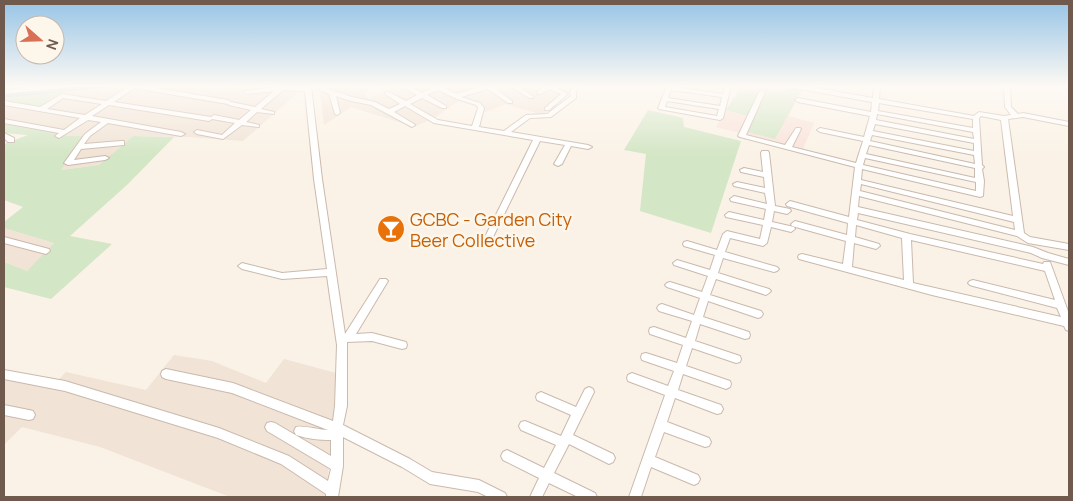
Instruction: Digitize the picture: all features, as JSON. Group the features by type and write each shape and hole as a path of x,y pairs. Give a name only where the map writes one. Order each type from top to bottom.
{"street":[{"path":"37,109 181,134"},
{"path":"4,121 61,134 99,109"},
{"path":"152,109 257,126"},
{"path":"4,375 65,386 219,433 284,460 333,494 337,466 337,431 341,406 345,338 332,272 318,179 310,109"},
{"path":"384,109 412,125"},
{"path":"389,112 394,109"},
{"path":"414,109 436,122 588,147"},
{"path":"475,128 481,109"},
{"path":"504,134 528,116 549,116 558,109"},
{"path":"669,109 720,118 723,109"},
{"path":"754,109 742,136 980,194 976,118"},
{"path":"843,109 978,142"},
{"path":"847,268 859,166 875,109"},
{"path":"926,109 976,118"},
{"path":"1010,109 1016,116"},
{"path":"197,132 223,137 256,110 272,113"},
{"path":"976,118 979,114 1004,118 1023,116 1069,124"},
{"path":"874,116 977,131"},
{"path":"1004,118 1004,132 1020,234"},
{"path":"105,158 68,163 87,135 107,121"},
{"path":"790,145 798,129"},
{"path":"820,130 980,167"},
{"path":"744,132 801,148"},
{"path":"869,132 978,154"},
{"path":"4,135 11,140"},
{"path":"487,241 537,140"},
{"path":"79,147 121,143"},
{"path":"558,164 569,144"},
{"path":"634,497 727,234 763,243 771,207 765,153"},
{"path":"862,155 980,181"},
{"path":"744,170 768,175"},
{"path":"857,181 1017,220"},
{"path":"737,184 769,191"},
{"path":"856,193 1020,234 1028,240 1069,248"},
{"path":"734,199 852,220 930,242 1049,269"},
{"path":"853,209 1033,250 1045,256 1069,262"},
{"path":"729,214 767,224 793,226 876,246"},
{"path":"928,226 930,242"},
{"path":"906,236 909,285"},
{"path":"4,240 46,251"},
{"path":"687,244 774,269"},
{"path":"802,256 909,285 1068,321"},
{"path":"1045,256 1068,321"},
{"path":"677,264 766,291"},
{"path":"242,266 282,276 332,272"},
{"path":"345,338 384,281"},
{"path":"973,282 1062,305"},
{"path":"670,285 758,314"},
{"path":"662,308 745,335"},
{"path":"654,331 736,359"},
{"path":"345,338 372,337 402,345"},
{"path":"646,356 726,384"},
{"path":"166,374 233,388 337,431 406,463 430,478 479,486 502,497"},
{"path":"632,378 717,409"},
{"path":"536,497 589,392"},
{"path":"541,397 578,413"},
{"path":"4,410 29,415"},
{"path":"660,425 705,442"},
{"path":"525,426 609,458"},
{"path":"271,427 337,466"},
{"path":"300,431 317,435 337,431"},
{"path":"507,456 591,497"},
{"path":"648,460 694,479"}],"shaded area":[{"path":"4,109 279,109 243,141 189,137 133,136 99,165 60,170 83,136 67,136 4,124"},
{"path":"322,109 347,109 324,125"},
{"path":"358,109 446,109 434,118 414,127"},
{"path":"524,109 549,109 543,115"},
{"path":"727,109 792,109 788,116 814,123 803,149 716,127"},
{"path":"4,228 54,243 27,271 4,262"},
{"path":"174,355 212,361 266,383 284,359 336,373 331,452 325,497 230,497 100,447 22,427 4,445 4,369 57,381 66,372 146,390"}],"green space":[{"path":"726,109 751,109 748,116"},
{"path":"757,109 791,109 775,139 747,132"},
{"path":"648,110 683,118 684,127 741,141 711,233 640,211 646,154 624,150"},
{"path":"4,124 67,136 84,136 61,170 99,165 133,136 174,137 128,184 70,236 112,244 51,299 4,287 4,262 27,271 54,243 4,228 4,222 23,207 4,200 4,144 28,135 4,133"}],"place":[{"name":"GCBC - Garden City Beer Collective","path":"391,229"}]}
